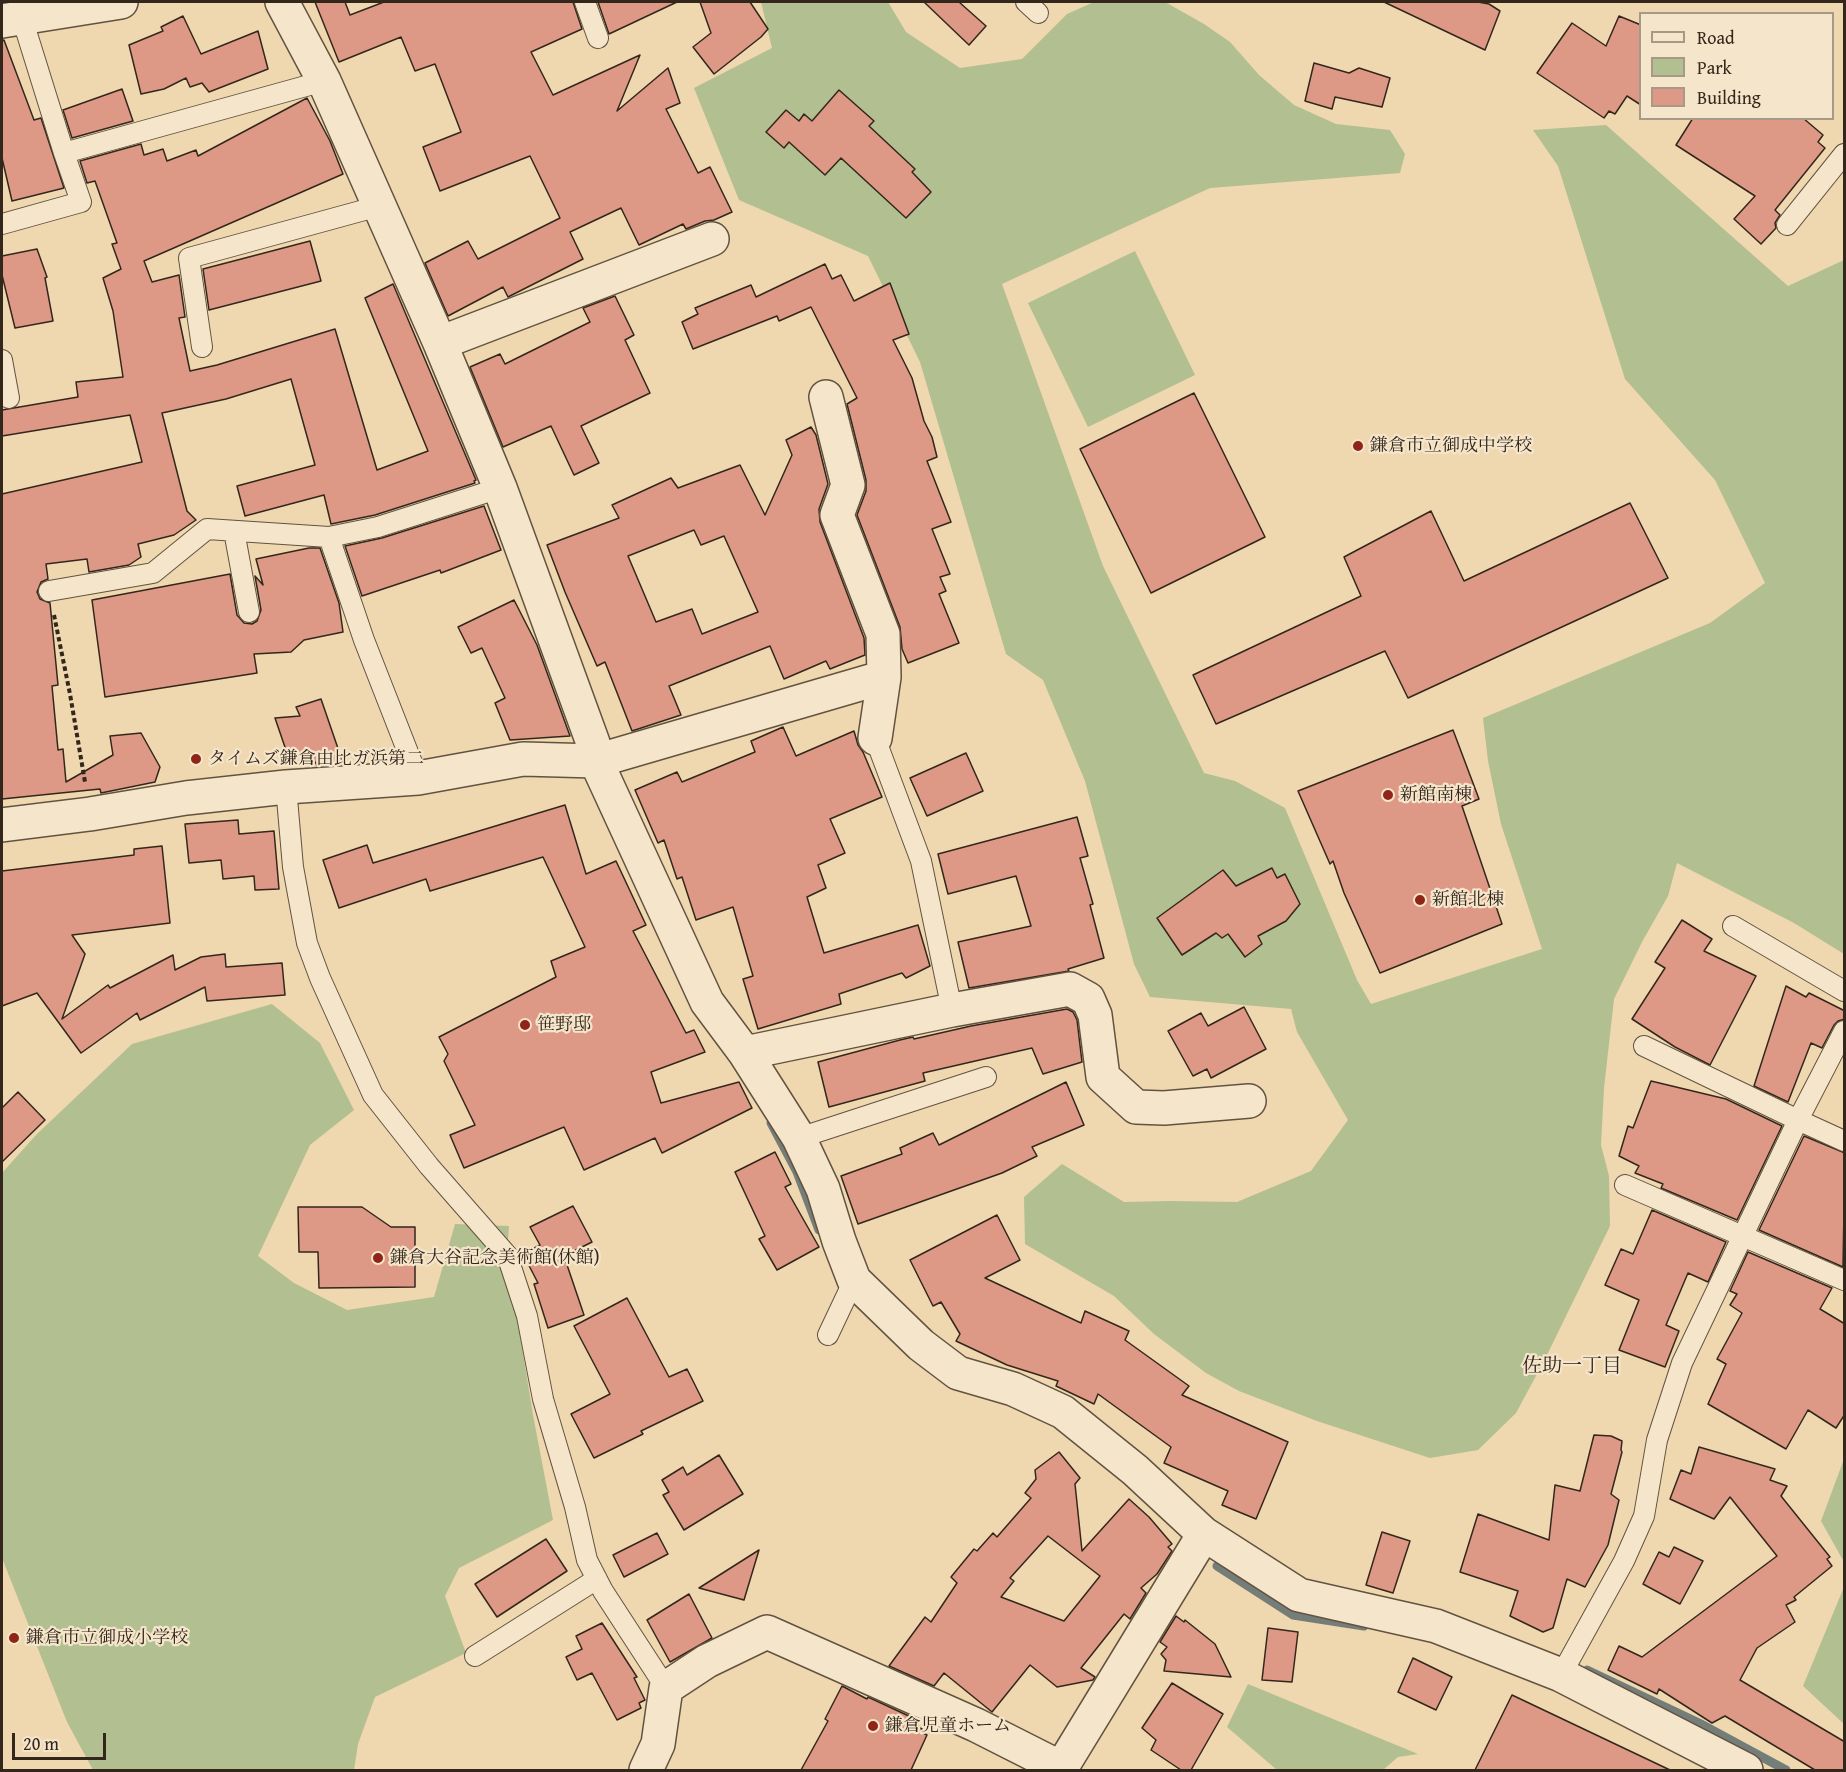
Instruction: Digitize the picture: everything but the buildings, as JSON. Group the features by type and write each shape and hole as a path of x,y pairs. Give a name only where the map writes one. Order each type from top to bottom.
{"street":[{"path":"12,19 121,2"},
{"path":"282,2 324,81 440,343 500,488 593,743 596,761 707,1002 745,1053 799,1138 823,1189 854,1280 921,1345 958,1373 1012,1389 1063,1412 1135,1470 1204,1534 1299,1595 1436,1626 1561,1675 1746,1770"},
{"path":"440,343 712,239"},
{"path":"826,397 848,484 837,515 883,634 884,676 875,738"},
{"path":"2,825 90,814 186,798 286,787 418,778 523,759 596,761 884,676"},
{"path":"745,1053 952,1010 1070,989 1088,999 1095,1015 1103,1077 1136,1107 1164,1108 1249,1101"},
{"path":"646,1770 658,1744 666,1688 706,1661 767,1632 976,1725 1060,1769 1204,1534"}],"lane":[{"path":"585,2 598,38"},
{"path":"2,224 81,202 12,19"},
{"path":"64,153 324,81"},
{"path":"1787,225 1845,154"},
{"path":"202,347 189,258 379,206"},
{"path":"2,360 9,398"},
{"path":"49,591 153,573 207,529 329,537 378,526 500,488"},
{"path":"234,531 249,612"},
{"path":"329,537 364,640 418,778"},
{"path":"875,738 921,861 952,1010"},
{"path":"286,787 293,867 307,943 320,978 373,1095 435,1173 507,1255 527,1316 543,1399 575,1507 587,1560 666,1688"},
{"path":"1733,926 1845,991"},
{"path":"1561,1675 1624,1561 1644,1516 1657,1440 1682,1363 1798,1120 1845,1031"},
{"path":"1644,1046 1845,1141"},
{"path":"799,1138 986,1077"},
{"path":"1625,1185 1845,1280"},
{"path":"828,1335 854,1280"},
{"path":"475,1656 597,1579"}],"path":[{"path":"49,591 70,694 90,814"}],"green space":[{"path":"761,2 888,2 906,32 960,68 1022,59 1067,14 1094,2 1165,2 1230,42 1259,75 1294,105 1336,124 1390,130 1405,154 1400,173 1210,188 1002,284 1103,566 1204,773 1235,781 1285,808 1357,980 1371,1004 1542,949 1501,824 1488,761 1483,718 1710,623 1765,583 1715,480 1625,379 1558,166 1533,130 1606,125 1788,286 1844,260 1844,954 1794,923 1677,863 1668,896 1614,999 1604,1088 1601,1145 1609,1176 1610,1226 1516,1413 1478,1450 1430,1458 1317,1421 1239,1391 1206,1373 1154,1334 1114,1296 1025,1244 1024,1197 1062,1164 1124,1202 1237,1202 1311,1171 1348,1120 1297,1032 1291,1009 1150,997 1134,964 1085,781 1043,680 1006,654 920,362 868,256 739,200 694,88 772,48"},
{"path":"1135,251 1195,375 1088,427 1028,303"},
{"path":"272,1004 320,1043 354,1110 310,1145 258,1256 294,1283 347,1310 434,1297 455,1224 509,1226 507,1255 553,1520 459,1568 445,1596 466,1653 375,1697 358,1744 354,1770 93,1770 67,1722 2,1558 2,1173 36,1135 132,1044"},
{"path":"1844,1459 1844,1562 1821,1521"},
{"path":"1844,1587 1844,1724 1803,1686"},
{"path":"1248,1684 1418,1754 1398,1757 1383,1770 1277,1770 1227,1727"}],"waterway":[{"path":"771,1123 797,1172 819,1230"},
{"path":"1217,1566 1293,1615 1364,1626"},
{"path":"1587,1670 1699,1723 1786,1770"}],"place":[{"name":"鎌倉市立御成中学校","path":"1358,446"},
{"name":"タイムズ鎌倉由比ガ浜第二","path":"196,759"},
{"name":"新館南棟","path":"1388,795"},
{"name":"新館北棟","path":"1420,900"},
{"name":"笹野邸","path":"525,1025"},
{"name":"鎌倉大谷記念美術館(休館)","path":"378,1258"},
{"name":"鎌倉市立御成小学校","path":"14,1638"},
{"name":"鎌倉児童ホーム","path":"873,1726"}],"district":[{"name":"佐助一丁目","path":"1572,1367"}]}
